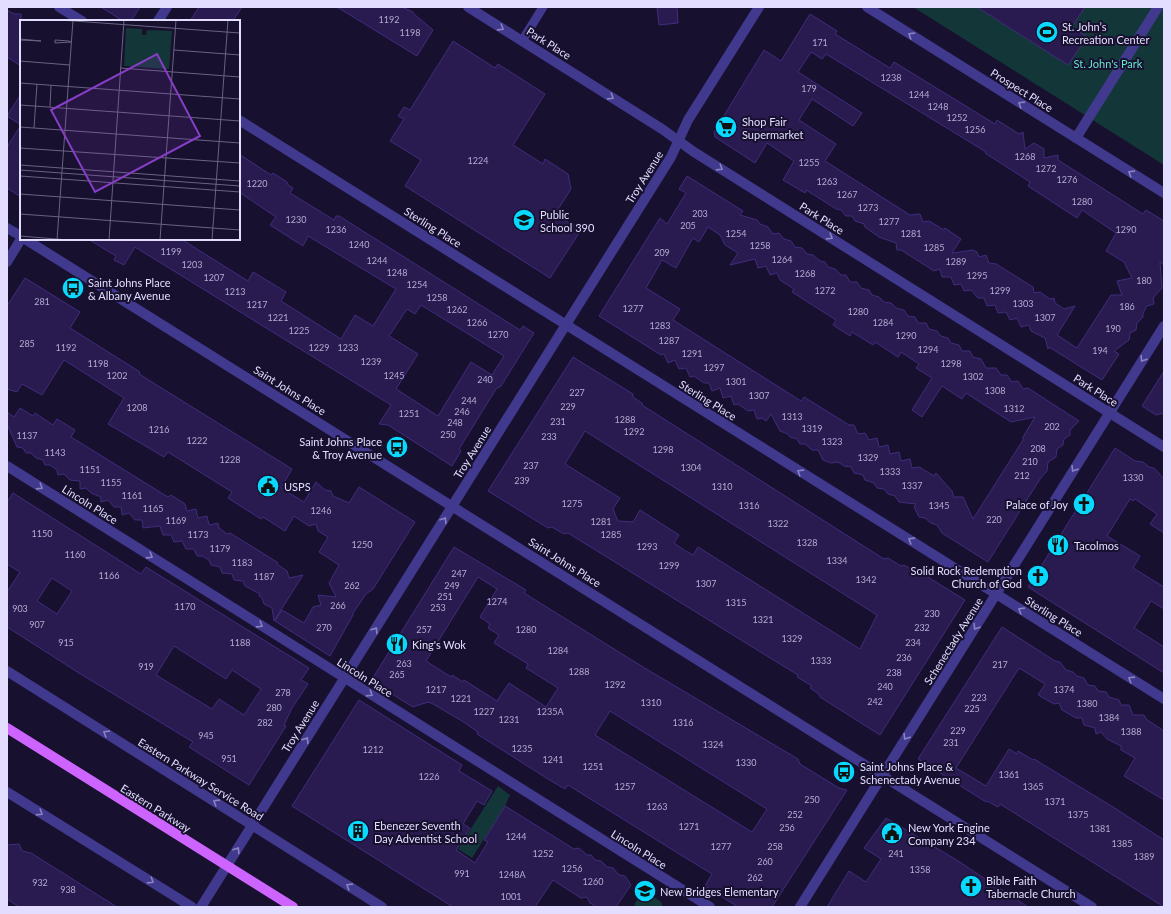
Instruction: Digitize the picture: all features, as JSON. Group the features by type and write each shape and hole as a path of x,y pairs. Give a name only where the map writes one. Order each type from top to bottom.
{"main road":[{"name":"Eastern Parkway","path":"7,728 293,907"}],"street":[{"path":"59,7 80,20"},
{"path":"159,20 167,7"},
{"name":"Park Place","path":"468,7 1164,447"},
{"name":"Troy Avenue","path":"201,907 671,157 688,120 759,7"},
{"name":"Prospect Place","path":"867,7 1164,193"},
{"path":"1076,138 1158,7"},
{"name":"Sterling Place","path":"240,121 1164,699"},
{"path":"7,228 20,237"},
{"path":"7,262 20,240"},
{"name":"Saint Johns Place","path":"27,240 1092,907"},
{"name":"Schenectady Avenue","path":"800,907 1164,326"},
{"name":"Lincoln Place","path":"7,466 710,907"},
{"name":"Eastern Parkway Service Road","path":"7,671 382,907"},
{"path":"7,792 192,907"}],"lane":[{"path":"522,41 543,7"}],"green space":[{"name":"St. John's Park","path":"913,7 1164,7 1164,165"},
{"path":"498,786 510,795 505,806 472,858 458,849"},
{"path":"649,893 661,902 663,907 637,907 634,905 641,894 645,896"}],"building":[{"path":"101,7 140,7 132,20 121,20"},
{"path":"199,7 242,7 234,20 191,20"},
{"path":"337,7 402,7 413,12 433,30 417,56"},
{"path":"657,7 677,7 678,23 659,25"},
{"name":"St. John’s Recreation Center","path":"977,7 1085,7 1072,27 1087,37 1068,65"},
{"path":"7,10 14,14 21,14 20,65 7,57"},
{"path":"810,14 837,31 835,34 890,68 894,62 995,124 997,120 1019,134 1023,132 1025,149 1034,143 1044,149 1044,158 1058,155 1058,160 1143,214 1146,210 1164,221 1164,265 1160,262 1162,288 1153,298 1154,304 1147,306 1143,313 1143,317 1137,323 1136,330 1130,333 1129,340 1114,351 1119,354 1102,380 1049,347 1048,349 1045,338 1031,331 1029,325 1021,327 1017,318 1010,320 1006,312 998,313 995,305 987,306 984,298 978,298 971,290 964,291 961,284 954,285 951,277 942,277 940,269 934,271 901,250 897,250 896,243 879,237 865,227 864,224 855,221 852,216 846,216 840,209 838,210 806,190 805,193 783,180 794,161 767,143 755,163 715,137 714,132 764,50 781,61","holes":["811,52 822,59 826,54 986,152 985,153 1030,182 1028,186 1077,218 1082,210 1116,233 1106,251 1124,262 1132,278 1117,281 1122,295 1111,295 1077,348 1057,335 1075,306 1064,309 1055,303 1054,298 1050,299 1040,292 1034,293 1033,287 996,264 989,263 986,255 979,257 977,252 973,250 952,253 961,239 945,228 944,230 929,221 923,222 920,214 910,215 825,161 836,144 799,120 812,99 853,126 862,113 798,72"]},
{"path":"453,41 495,68 498,64 545,94 513,145 543,164 545,159 568,174 571,189 555,214 581,230 550,278 405,186 421,160 390,141 404,119 398,116 404,107 410,110"},
{"path":"20,96 20,124 7,116"},
{"path":"20,127 20,196 7,188 7,147"},
{"path":"240,155 271,175 273,173 287,182 288,185 293,188 290,193 334,220 336,216 339,216 520,330 523,326 534,333 501,386 496,389 459,449 461,451 452,466 388,425 379,424 391,405 135,247 124,265 114,260 116,256 90,240 183,240 248,281 253,272 286,292 281,301 341,339 355,315 373,326 396,289 308,236 303,246 270,225 276,217 240,193","holes":["421,305 504,356 492,375 471,362 438,416 396,389 418,354 389,336 407,309 415,314"]},
{"path":"687,176 743,211 740,215 757,220 760,224 768,227 773,234 779,233 784,239 791,241 795,247 802,248 807,254 813,255 820,261 825,262 828,267 835,269 841,275 846,275 850,282 857,282 861,288 869,290 872,295 879,297 884,302 891,303 896,308 904,310 908,316 915,317 918,323 926,323 929,329 937,331 941,336 948,338 951,343 959,345 962,351 970,351 973,357 981,359 986,368 996,368 1001,375 1007,375 1012,382 1018,381 1023,389 1028,388 1079,421 1070,430 1070,435 1064,439 1063,445 1057,449 1056,457 1048,462 1047,471 1040,479 988,562 942,533 937,525 931,523 925,518 919,517 914,507 916,504 899,502 895,496 888,494 884,489 877,488 874,483 865,480 863,475 854,473 851,467 844,466 838,462 831,463 823,460 818,450 812,450 805,444 800,444 797,439 780,431 771,414 766,421 762,418 757,419 754,410 748,411 738,404 734,405 731,396 723,398 720,388 712,391 709,383 704,383 694,376 690,377 686,368 679,369 675,360 668,363 664,354 661,355 599,316 660,218 667,224 686,193 679,189","holes":["708,227 720,235 725,245 738,253 730,265 755,259 758,268 766,266 770,275 777,273 780,280 794,289 792,292 836,320 833,325 850,336 852,332 873,345 875,342 898,357 901,352 919,364 916,368 932,378 912,410 922,417 942,386 962,399 966,393 1011,422 1035,417 1023,437 1023,440 973,519 963,497 954,497 952,491 936,473 934,476 919,467 912,468 910,459 901,461 899,452 890,454 888,445 879,447 877,438 869,440 865,433 858,434 854,425 849,425 804,397 801,401 673,320 680,309 646,288 662,260 676,268 693,238 699,242"]},
{"path":"25,278 80,312 70,328 140,372 139,374 292,469 281,488 304,502 316,482 325,490 331,491 333,496 349,503 359,487 415,522 373,589 366,594 353,613 330,656 275,621 282,610 304,623 313,607 321,605 318,595 336,597 329,583 339,565 319,552 328,537 318,531 316,524 309,526 294,516 285,531 263,517 261,519 228,498 232,492 168,452 164,457 108,424 124,398 64,360 42,395 22,384 17,392 7,389 7,306"},
{"path":"573,357 633,394 633,397 643,404 642,405 884,559 888,558 901,566 904,565 914,571 915,569 965,600 880,735 820,697 819,694 810,688 812,686 797,677 798,675 568,533 564,534 552,527 548,528 488,491","holes":["585,431 877,615 860,649 698,547 693,555 684,550 674,543 679,535 640,510 633,522 618,521 613,509 620,498 565,464"]},
{"path":"1164,371 1164,413 1156,415 1142,406"},
{"path":"20,408 33,416 35,413 53,425 57,419 75,430 71,437 168,497 171,495 185,504 187,511 196,509 198,518 207,516 209,525 218,523 219,528 227,534 230,533 277,562 278,565 287,571 289,578 303,575 274,621 272,608 264,604 262,598 259,596 260,594 245,586 243,581 234,580 232,574 222,573 220,567 211,565 209,560 202,556 197,556 194,549 186,549 182,541 174,542 171,535 163,535 160,526 143,528 142,520 135,520 129,513 122,515 121,507 114,507 108,500 101,502 101,497 91,493 86,488 80,489 80,481 70,480 64,474 58,475 57,470 50,465 45,465 43,460 36,458 31,453 26,453 23,448 17,447 7,424 7,412 14,417"},
{"path":"1115,448 1135,461 1143,462 1149,467 1154,468 1164,479 1164,533 1150,524 1157,514 1135,499 1133,501 1130,499 1107,536 1140,556 1133,568 1164,587 1164,609 1151,601 1134,628 1164,647 1164,673 1028,587"},
{"path":"13,493 141,574 146,567 309,668 301,680 308,684 292,708 284,725 286,726 249,785 189,747 193,742 79,673 7,627 7,592 20,572 7,564 7,502","holes":["52,578 72,591 57,614 37,601","174,646 226,679 232,670 261,689 244,715 219,699 212,709 156,675"]},
{"path":"454,547 526,590 524,593 643,667 798,759 800,764 839,788 847,790 772,907 738,907 705,886 712,874 568,785 565,789 548,779 477,734 478,732 462,721 433,704 428,702 413,707 371,681","holes":["478,577 497,589 480,617 490,624 488,628 499,635 494,643 528,664 526,668 558,688 546,707 509,683 497,701 464,680 463,682 452,675 451,677 426,661","610,711 767,809 752,832 595,735"]},
{"path":"1002,627 1055,661 1060,662 1066,670 1084,678 1088,685 1095,686 1098,691 1106,692 1109,697 1119,700 1121,705 1129,705 1133,715 1144,715 1146,719 1164,731 1164,800 1124,776 1135,758 1121,750 1121,746 1107,739 1101,732 1096,734 1095,728 1084,725 1082,718 1076,718 1062,710 1059,703 1054,704 1038,695 1045,684 1019,668 956,768 986,786 1009,749 1017,754 1018,751 1033,760 1034,759 1113,807 1164,840 1164,907 1000,804 998,807 987,801 986,802 918,759"},
{"path":"359,700 462,765 459,771 492,791 484,805 477,801 463,824 470,828 456,850 475,863 488,842 484,840 505,806 574,849 579,848 587,855 591,855 595,860 601,861 607,867 613,868 619,875 625,876 631,885 616,907 597,907 590,903 587,897 581,898 553,880 535,907 453,907 292,806"},
{"path":"886,818 955,859 1028,907 827,907 849,871 866,882 881,859 864,848"},
{"path":"19,844 22,851 31,853 117,907 19,907 7,899 7,845"}],"place":[{"name":"St. John’s Recreation Center","path":"1047,32"},
{"name":"Shop Fair Supermarket","path":"726,127"},
{"name":"Public School 390","path":"524,220"},
{"name":"Saint Johns Place & Albany Avenue","path":"73,288"},
{"name":"Saint Johns Place & Troy Avenue","path":"397,447"},
{"name":"USPS","path":"268,486"},
{"name":"Palace of Joy","path":"1084,504"},
{"name":"Tacolmos","path":"1058,545"},
{"name":"Solid Rock Redemption Church of God","path":"1038,576"},
{"name":"King's Wok","path":"397,644"},
{"name":"Saint Johns Place & Schenectady Avenue","path":"844,772"},
{"name":"Ebenezer Seventh Day Adventist School","path":"358,831"},
{"name":"New York Engine Company 234","path":"892,833"},
{"name":"Bible Faith Tabernacle Church","path":"971,886"},
{"name":"New Bridges Elementary","path":"645,891"}]}
